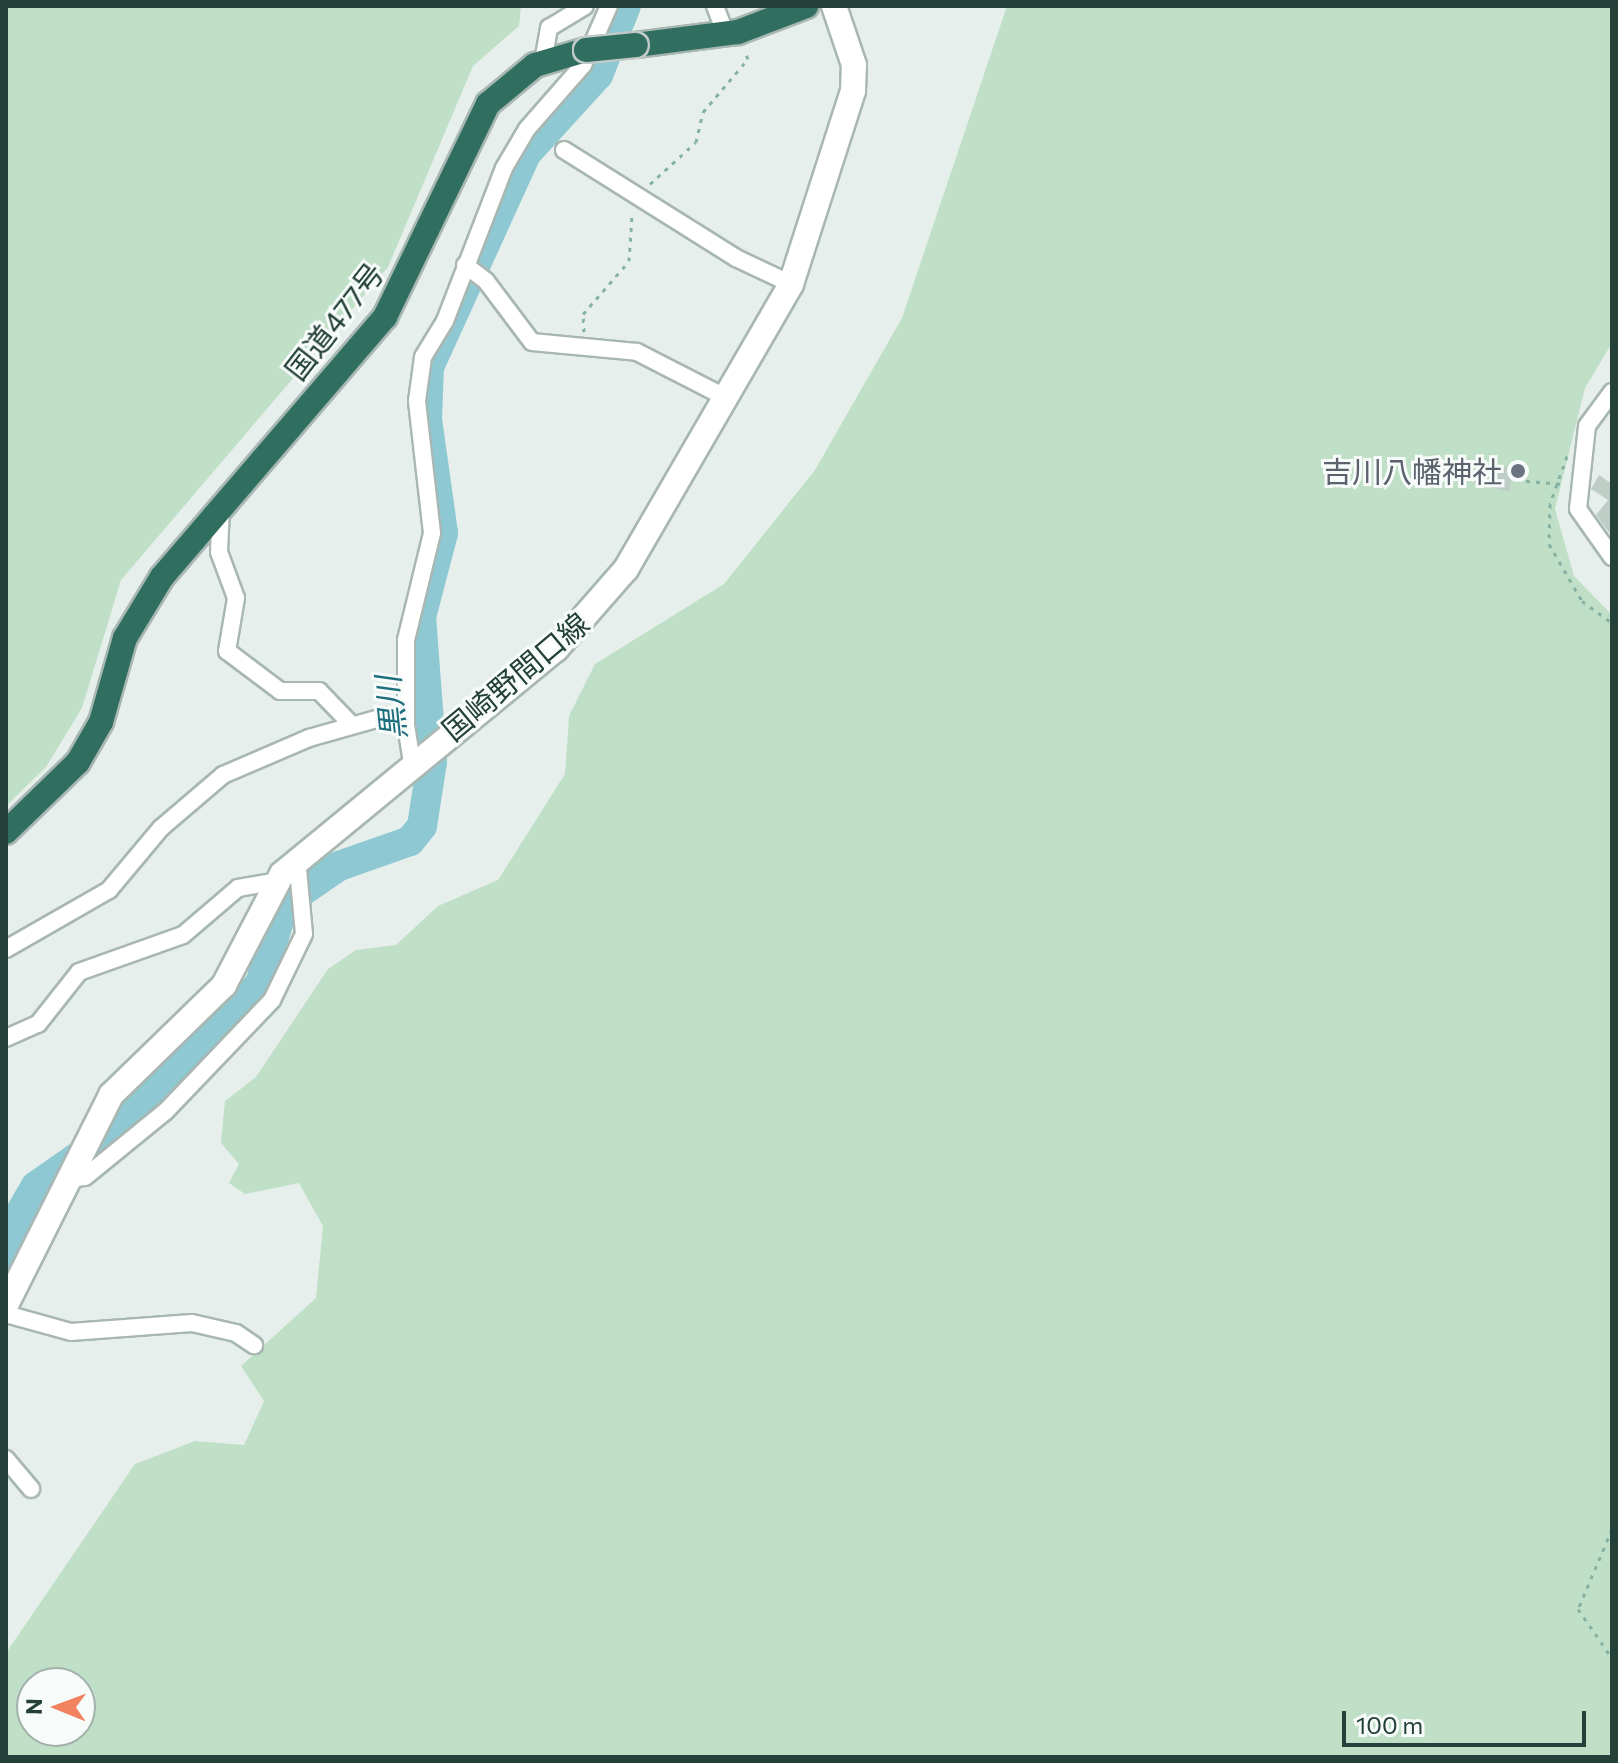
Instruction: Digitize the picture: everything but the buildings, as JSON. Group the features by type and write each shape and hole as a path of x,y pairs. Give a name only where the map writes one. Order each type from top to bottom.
{"highway":[{"name":"国道477号","path":"6,832 78,762 101,722 125,638 162,577 385,317 488,104 543,62 586,50 731,32 806,6"}],"main road":[{"name":"国崎野間口線","path":"6,1305 96,1120 139,1061 224,985 277,881 300,866 417,758 592,613 729,399 791,284 853,91 854,65 834,6"}],"street":[{"path":"543,62 549,28 585,6"},
{"path":"417,758 406,725 406,640 432,533 417,380 504,168 527,129 583,65 609,6"},
{"path":"715,6 731,32"},
{"path":"564,150 640,193 736,258 791,284"},
{"path":"465,265 486,281 532,342 587,351 637,352 729,399"},
{"path":"1612,392 1587,426 1578,509 1612,557"},
{"path":"221,508 219,552 236,598 227,651 280,691 319,691 352,725"},
{"path":"6,949 109,890 161,828 223,775 352,725 387,716 406,725"},
{"path":"65,1180 85,1177 166,1111 249,1027 294,965 306,904 300,866"},
{"path":"6,1038 46,1017 79,972 183,935 238,888 277,881"},
{"path":"6,1314 71,1332 192,1323 236,1333 254,1345"},
{"path":"6,1459 31,1489"}],"path":[{"path":"587,351 583,314 629,261 629,226 640,193 696,142 703,112 748,59 731,32"},
{"path":"1587,426 1556,483 1549,544 1557,567 1582,601 1612,623"},
{"path":"1516,480 1580,485"},
{"path":"1612,1529 1578,1609 1612,1658"}],"green space":[{"path":"6,6 521,6 519,26 473,66 388,267 121,580 82,708 46,767 6,806"},
{"path":"1007,6 1612,6 1612,343 1585,388 1555,509 1574,576 1612,615 1612,1757 6,1757 6,1653 135,1464 195,1441 244,1445 264,1401 241,1366 316,1298 323,1226 299,1183 245,1194 229,1183 239,1164 221,1143 225,1101 256,1077 328,969 356,950 396,945 438,906 498,880 565,774 569,716 595,664 724,584 815,470 902,318"}],"waterway":[{"name":"黒川","path":"6,1265 13,1225 36,1186 109,1135 260,984 284,904 339,866 410,841 422,826 432,762 421,617 443,533 427,419 429,367 526,154 598,75 626,6"}],"place":[{"name":"吉川八幡神社","path":"1518,471"}]}
